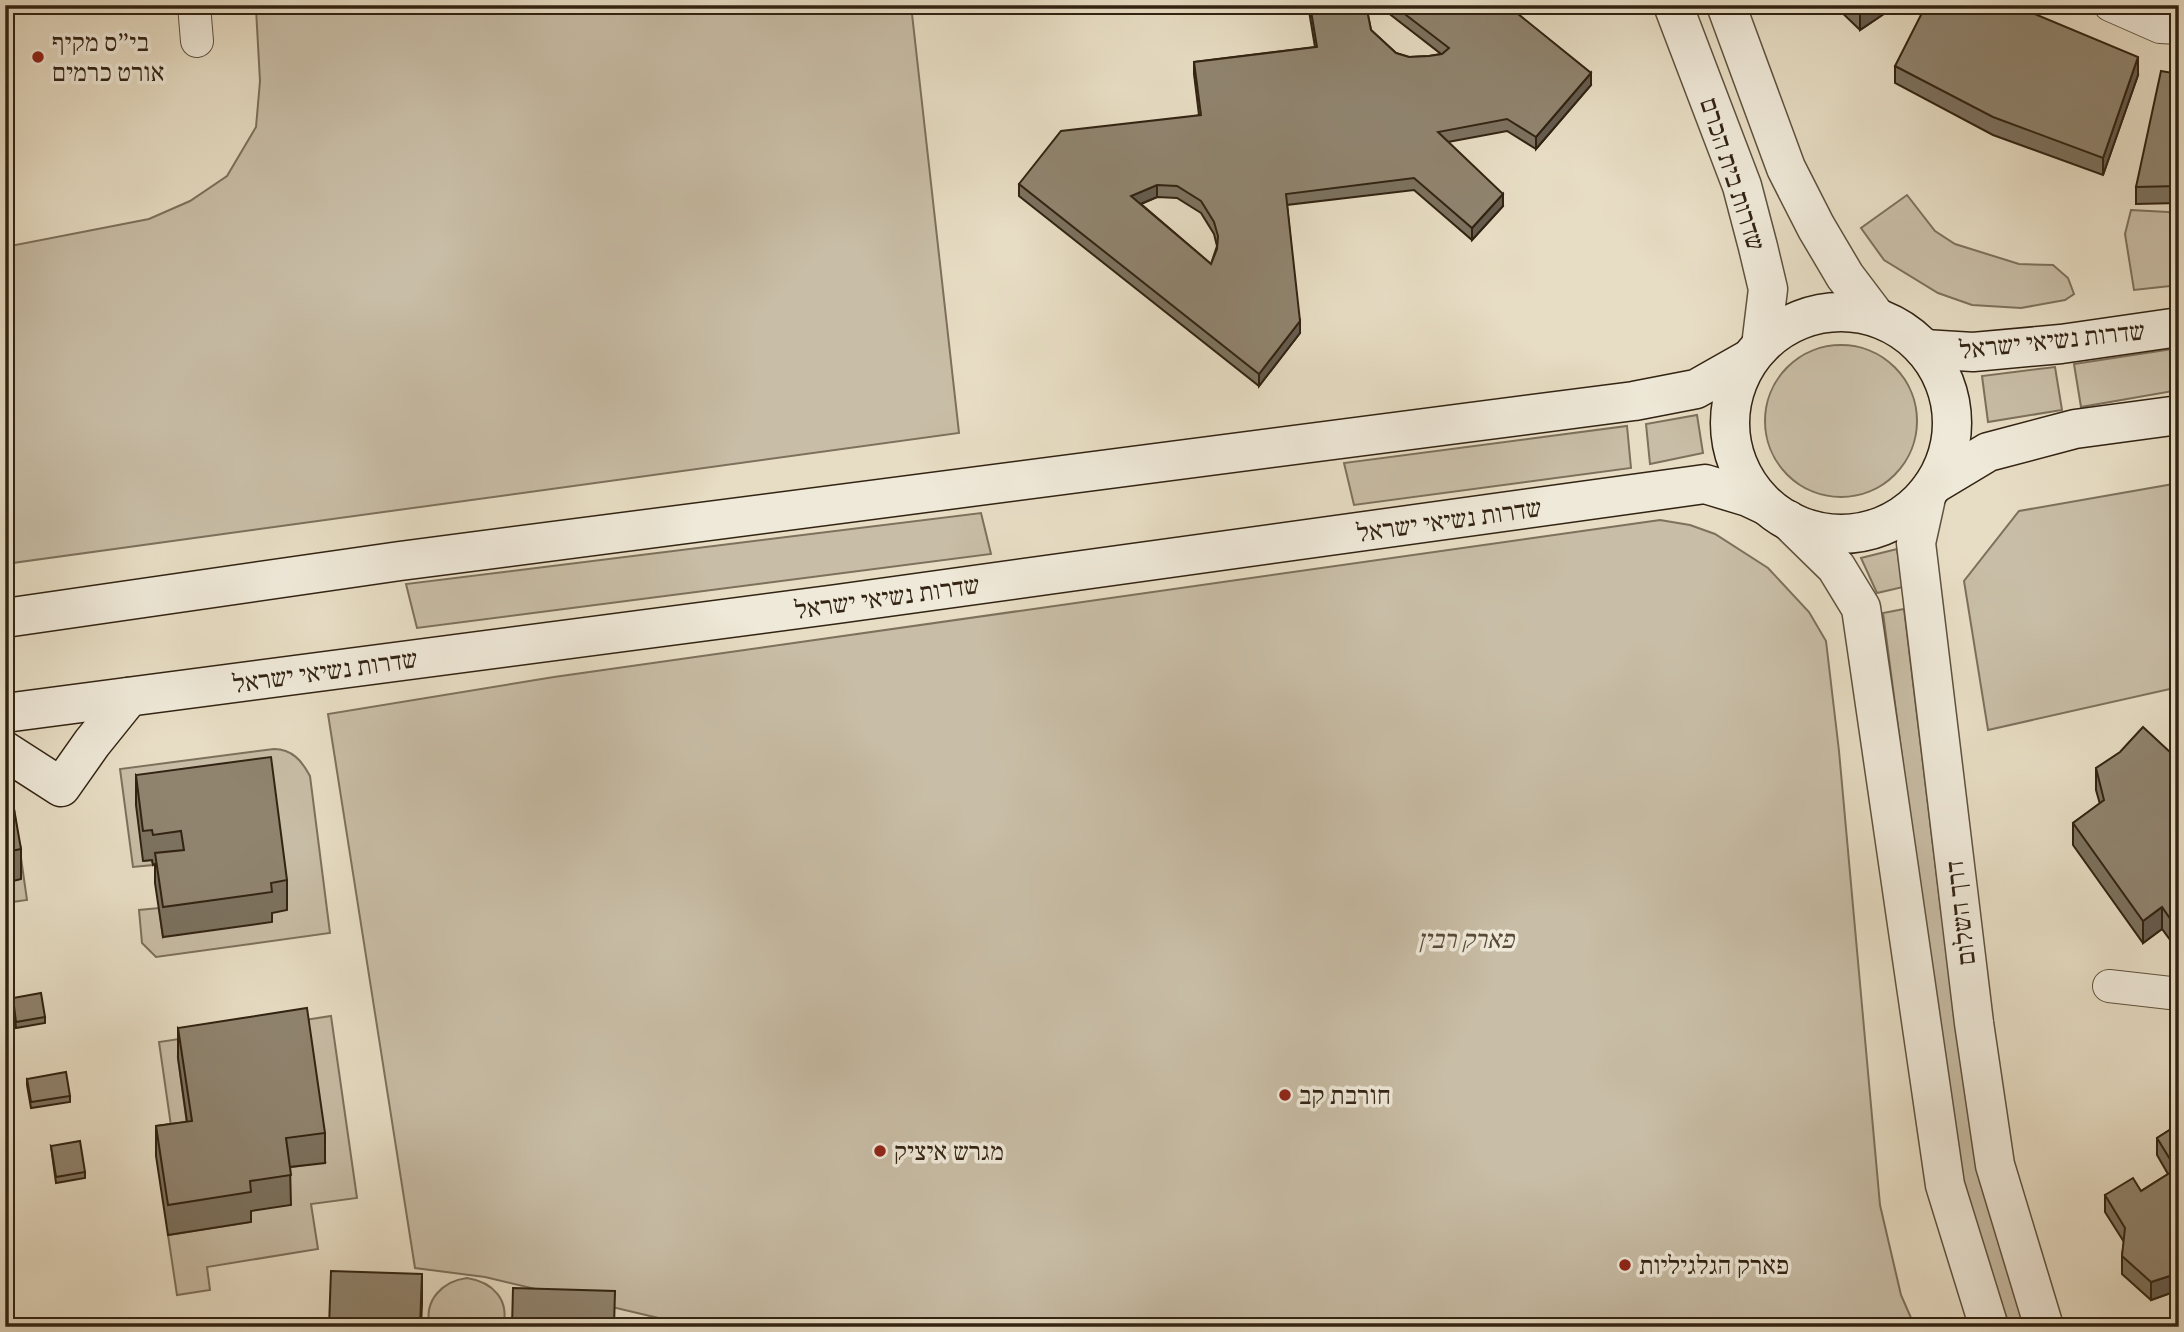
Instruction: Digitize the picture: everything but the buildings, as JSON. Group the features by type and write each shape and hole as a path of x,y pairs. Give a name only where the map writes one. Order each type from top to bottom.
{"main road":[{"name":"שדרות בית הכרם","path":"1673,5 1742,186 1768,289 1755,353"},
{"name":"שדרות בית הכרם","path":"1726,5 1786,169 1839,266 1876,317"},
{"path":"5,618 400,561 1634,401 1696,389 1755,353 1781,330 1804,318 1830,312 1876,317 1902,330 1924,349 1936,365 1951,401 1952,421 1946,460 1930,489"},
{"name":"שדרות נשיאי ישראל","path":"1924,349 1973,352 2061,344 2179,327"},
{"path":"1755,353 1741,374 1731,405 1730,432 1736,459 1747,483 1777,513 1814,531 1841,534 1871,530 1898,518 1930,489 1988,452 2075,429 2179,415"},
{"name":"שדרות נשיאי ישראל","path":"5,713 837,604 1705,484 1748,497 1777,513"},
{"name":"דרך השלום","path":"1930,489 1916,542 1974,1023 1995,1165 2044,1327"},
{"name":"דרך השלום","path":"1777,513 1836,567 1861,607 1945,1185 1989,1327"},
{"path":"5,751 61,787 92,743 130,697"}],"street":[{"path":"194,5 197,41"},
{"path":"2110,5 2160,27 2179,28"},
{"path":"2109,986 2179,994"}],"green space":[{"path":"260,5 911,5 959,433 5,564 5,247 149,219 190,201 227,176 256,127 260,81 256,9"},
{"path":"1907,195 1935,231 1955,244 2019,264 2053,265 2068,278 2074,294 2065,300 2021,308 1972,305 1938,293 1884,260 1861,228"},
{"path":"2131,210 2179,215 2179,285 2134,290 2125,234"},
{"path":"1841,345 1870,351 1895,367 1911,392 1917,421 1911,450 1895,475 1870,491 1841,497 1812,491 1787,475 1771,450 1765,421 1771,392 1787,367 1812,351"},
{"path":"2179,348 2179,390 2081,407 2074,364"},
{"path":"2055,367 2062,410 1988,422 1982,376"},
{"path":"1697,415 1703,453 1650,464 1646,424"},
{"path":"1627,426 1631,468 1354,505 1344,463"},
{"path":"2179,483 2179,687 1988,730 1964,581 2019,511"},
{"path":"981,513 991,554 417,628 406,584"},
{"name":"פארק רבין","path":"1660,520 1690,525 1715,534 1768,568 1809,612 1826,641 1839,751 1880,1205 1901,1295 1915,1327 679,1327 667,1320 485,1277 415,1268 328,714 554,677"},
{"path":"1897,549 1903,587 1877,593 1861,558"},
{"path":"1904,609 1941,910 2030,1327 2010,1327 1964,1184 1923,915 1883,613"},
{"path":"274,749 286,751 296,757 310,776 330,933 156,957 142,943 139,910 159,908 163,937 271,788 144,861 152,860 153,865 133,867 120,769"},
{"path":"5,795 12,795 27,900 5,903 5,896 13,894"},
{"path":"331,1016 357,1198 311,1204 318,1249 207,1267 210,1290 177,1295 168,1235 251,1222 250,1211 286,1168 325,1162 178,1058 187,1124 171,1126 159,1042"},
{"path":"467,1278 485,1284 497,1294 504,1309 503,1327 430,1327 429,1308 432,1300 450,1283"}],"place":[{"name":"בי\"ס מקיף אורט כרמים","path":"38,57"},
{"name":"חורבת קב","path":"1285,1095"},
{"name":"מגרש איציק","path":"880,1151"},
{"name":"פארק הגלגיליות","path":"1625,1265"}]}
